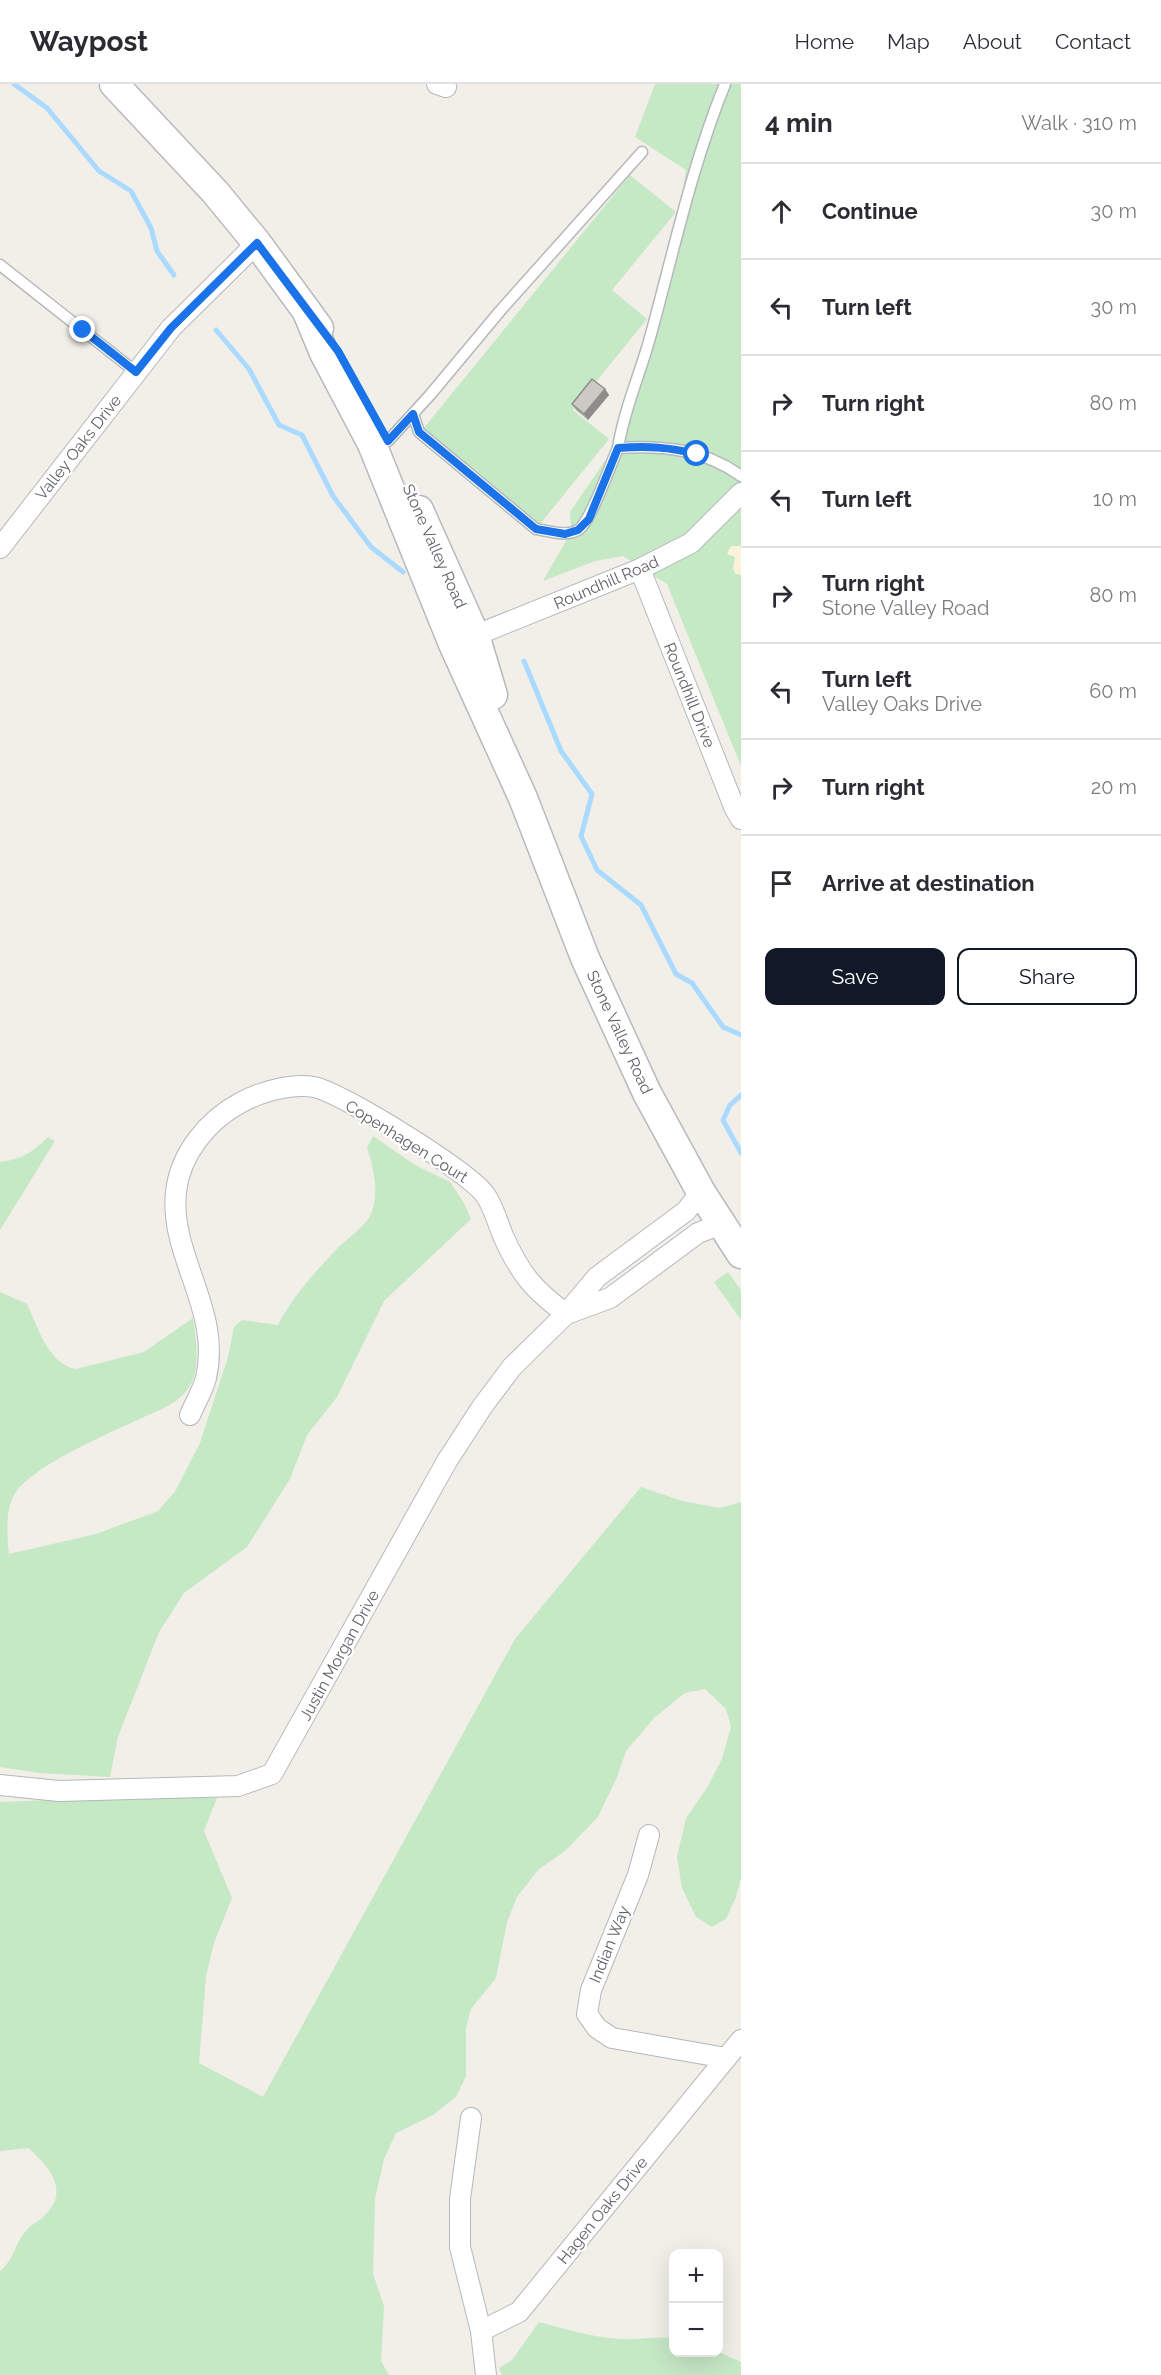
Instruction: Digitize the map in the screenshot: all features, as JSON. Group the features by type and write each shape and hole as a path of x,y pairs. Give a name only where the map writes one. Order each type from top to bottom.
{"street":[{"name":"Stone Valley Road","path":"114,84 215,192 257,243 338,351 388,441 585,958 647,1093 701,1192 741,1254"},
{"name":"Valley Oaks Drive","path":"0,548 171,328 257,243"},
{"name":"Stone Valley Road","path":"307,312 324,353 372,444 464,640"},
{"name":"Roundhill Road","path":"464,640 640,569 691,543 741,493"},
{"name":"Roundhill Drive","path":"640,569 739,812"},
{"name":"Copenhagen Court","path":"190,1415 206,1378 209,1346 205,1314 176,1226 176,1191 183,1165 198,1137 227,1110 253,1095 285,1088 315,1087 362,1108 465,1174 486,1195 519,1268 538,1293 566,1314"},
{"name":"Justin Morgan Drive","path":"0,1785 59,1791 238,1786 272,1774 459,1443 482,1407 512,1367 566,1314 597,1277 686,1211 701,1192"},
{"path":"566,1314 610,1298 698,1233 721,1224"},
{"name":"Indian Way","path":"650,1835 638,1875 591,1989 587,2014 597,2028 612,2038 726,2058"},
{"name":"Hagen Oaks Drive","path":"481,2331 519,2312 741,2040"},
{"path":"471,2118 460,2199 460,2247 481,2331 486,2375"}],"lane":[{"path":"413,414 419,432 536,529 565,534 578,530 589,519 618,448 620,433 643,363 694,168 725,84"},
{"path":"388,441 642,152"},
{"path":"0,265 136,372"},
{"path":"618,448 666,447 697,454 725,465 741,476"}],"green space":[{"path":"655,84 741,84 741,766 667,584 623,556 595,561 543,581 566,541 571,527 570,512 611,452 674,244 686,170 635,137"},
{"path":"630,175 676,212 612,290 647,319 573,410 609,439 540,524 423,429"},
{"path":"373,1136 415,1165 450,1182 464,1203 471,1219 384,1301 337,1397 307,1435 290,1479 247,1547 184,1593 159,1632 118,1737 110,1777 40,1773 0,1767 0,1292 27,1304 51,1352 66,1366 76,1369 144,1352 193,1318 197,1350 192,1382 178,1399 74,1450 54,1461 23,1484 14,1495 9,1509 7,1532 9,1554 96,1534 158,1511 176,1490 200,1443 228,1357 234,1327 242,1320 278,1325 297,1294 370,1216 375,1191 374,1173 367,1148"},
{"path":"48,1137 55,1141 0,1230 0,1162 26,1154"},
{"path":"728,1272 741,1290 741,1320 714,1282"},
{"path":"641,1487 682,1501 720,1508 741,1502 741,1878 736,1897 726,1919 712,1927 696,1917 682,1888 677,1857 686,1818 707,1788 722,1759 731,1727 726,1709 705,1689 685,1693 655,1717 626,1751 617,1777 598,1817 565,1851 538,1870 517,1897 507,1922 496,1978 471,2009 466,2028 466,2076 456,2097 433,2115 396,2133 384,2159 375,2199 373,2274 384,2306 381,2361 389,2375 0,2375 0,2271 5,2267 25,2232 53,2205 56,2187 49,2170 28,2148 0,2151 0,1802 95,1798 217,1798 204,1831 232,1898 214,1943 206,1976 199,2063 263,2097 515,1639"},
{"path":"539,2322 601,2337 669,2338 669,2357 723,2357 723,2354 741,2362 741,2375 502,2375 499,2368 512,2360"}],"sand":[{"path":"731,546 741,546 741,575 736,574 733,569 735,557 727,554"}],"building":[{"path":"592,379 605,389 584,414 572,404"}],"waterway":[{"path":"14,84 47,108 99,171 131,191 151,228 157,251 174,275"},
{"path":"216,330 249,369 279,425 302,435 333,496 371,547 403,572"},
{"path":"524,661 561,751 592,794 581,836 597,870 641,905 676,974 692,983 723,1027 741,1035"},
{"path":"741,1095 730,1105 723,1120 741,1153"}],"route":[{"path":"83,330 136,372 171,328 257,243 292,293 338,351 388,441 413,414 419,432 536,529 565,534 578,530 589,519 618,448 666,447 697,454"}]}
